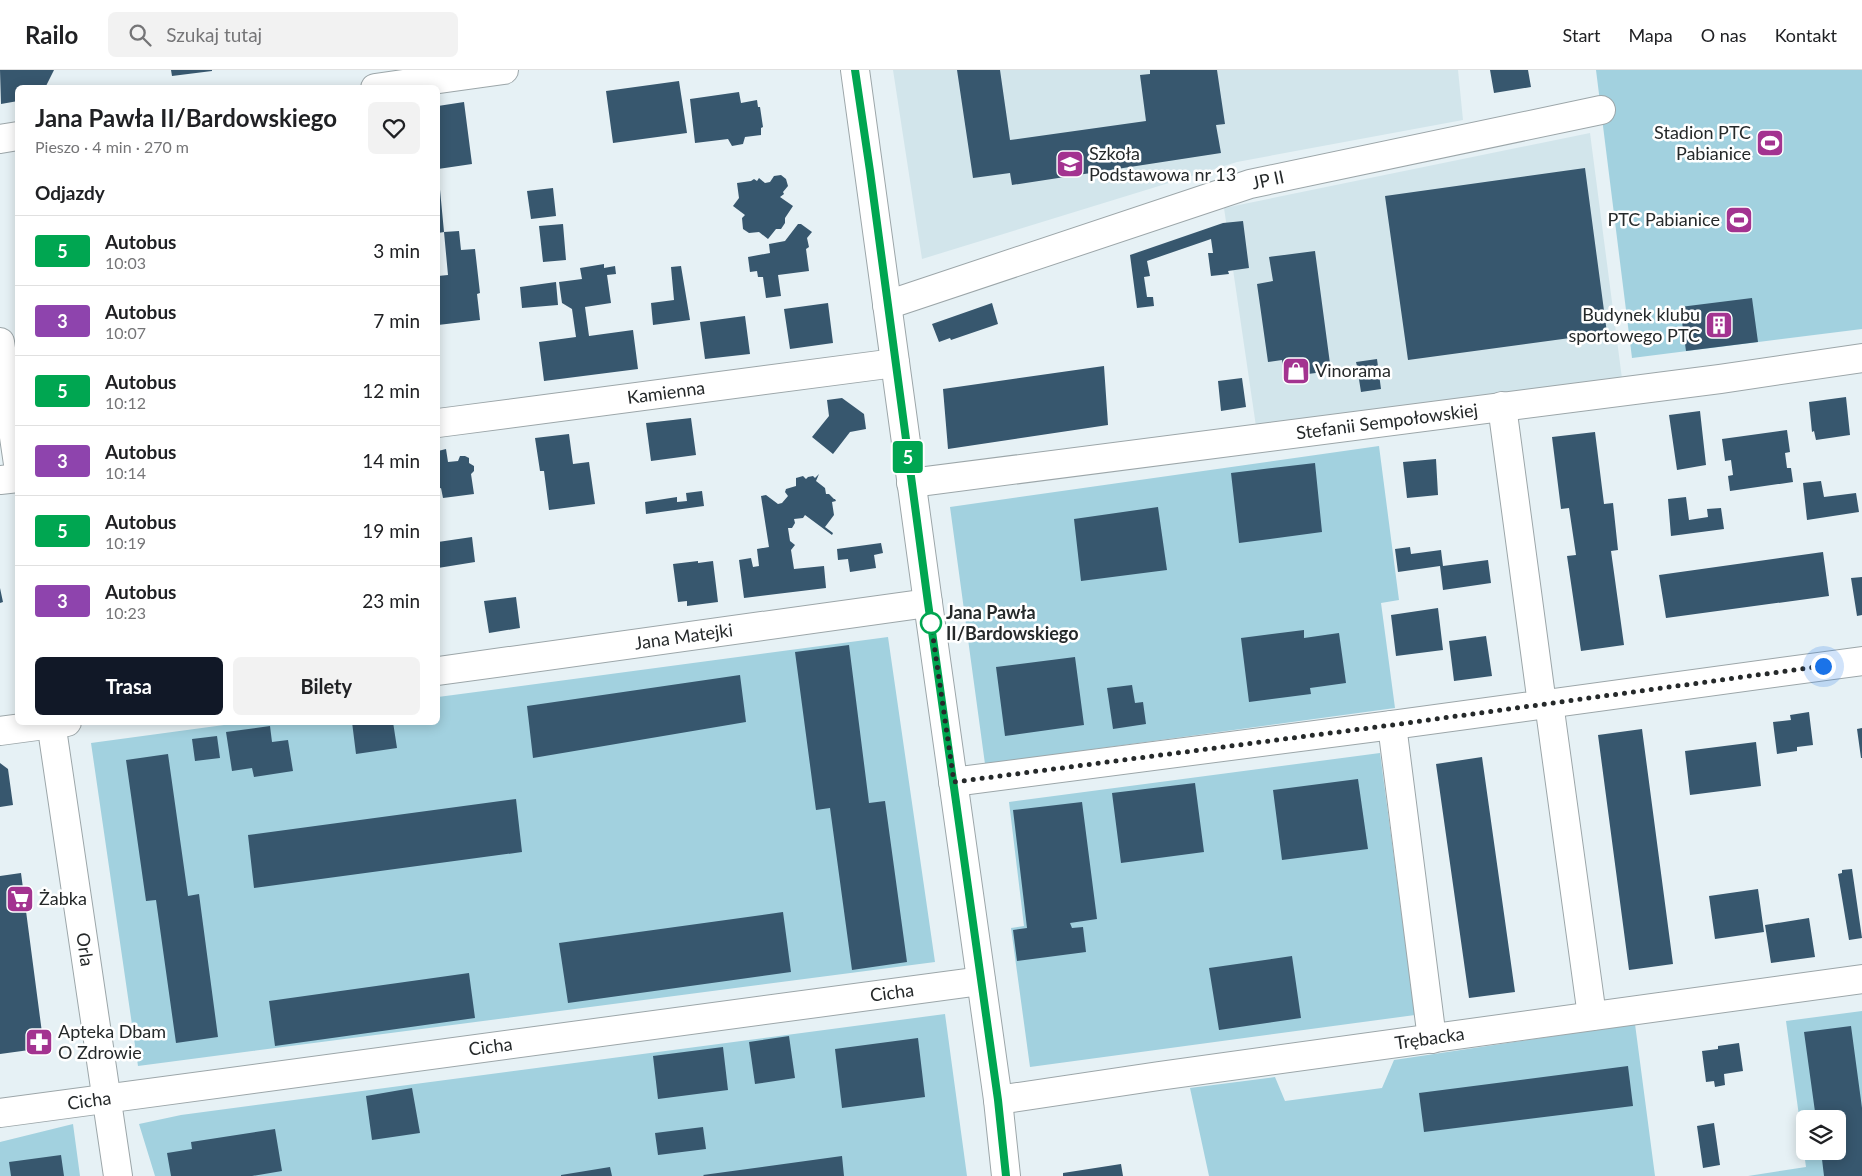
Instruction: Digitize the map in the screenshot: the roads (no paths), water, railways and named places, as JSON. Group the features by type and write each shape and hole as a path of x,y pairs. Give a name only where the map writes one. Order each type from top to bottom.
{"street":[{"path":"396,85 504,70"},
{"path":"855,70 998,1100 1006,1176"},
{"name":"JP II","path":"887,305 1250,184 1601,110"},
{"path":"0,138 15,136"},
{"path":"0,342 15,444"},
{"name":"Stefanii Sempołowskiej","path":"911,483 1720,379 1862,358"},
{"name":"Kamienna","path":"440,423 895,363"},
{"path":"1502,406 1592,1016"},
{"path":"0,480 15,478"},
{"name":"Jana Matejki","path":"440,671 928,603"},
{"path":"954,782 1862,661"},
{"path":"0,731 43,725"},
{"name":"Orla","path":"57,725 118,1176"},
{"path":"1392,725 1432,1039"},
{"name":"Trębacka","path":"998,1100 1168,1074 1862,979"},
{"name":"Cicha","path":"0,1113 981,981"}],"place":[{"name":"Stadion PTC Pabianice","path":"1770,143"},
{"name":"Szkoła Podstawowa nr 13","path":"1070,164"},
{"name":"PTC Pabianice","path":"1739,220"},
{"name":"Budynek klubu sportowego PTC","path":"1719,325"},
{"name":"Vinorama","path":"1296,371"},
{"name":"Jana Pawła II/Bardowskiego","path":"931,623"},
{"name":"Żabka","path":"20,899"},
{"name":"Apteka Dbam O Zdrowie","path":"39,1042"}]}
